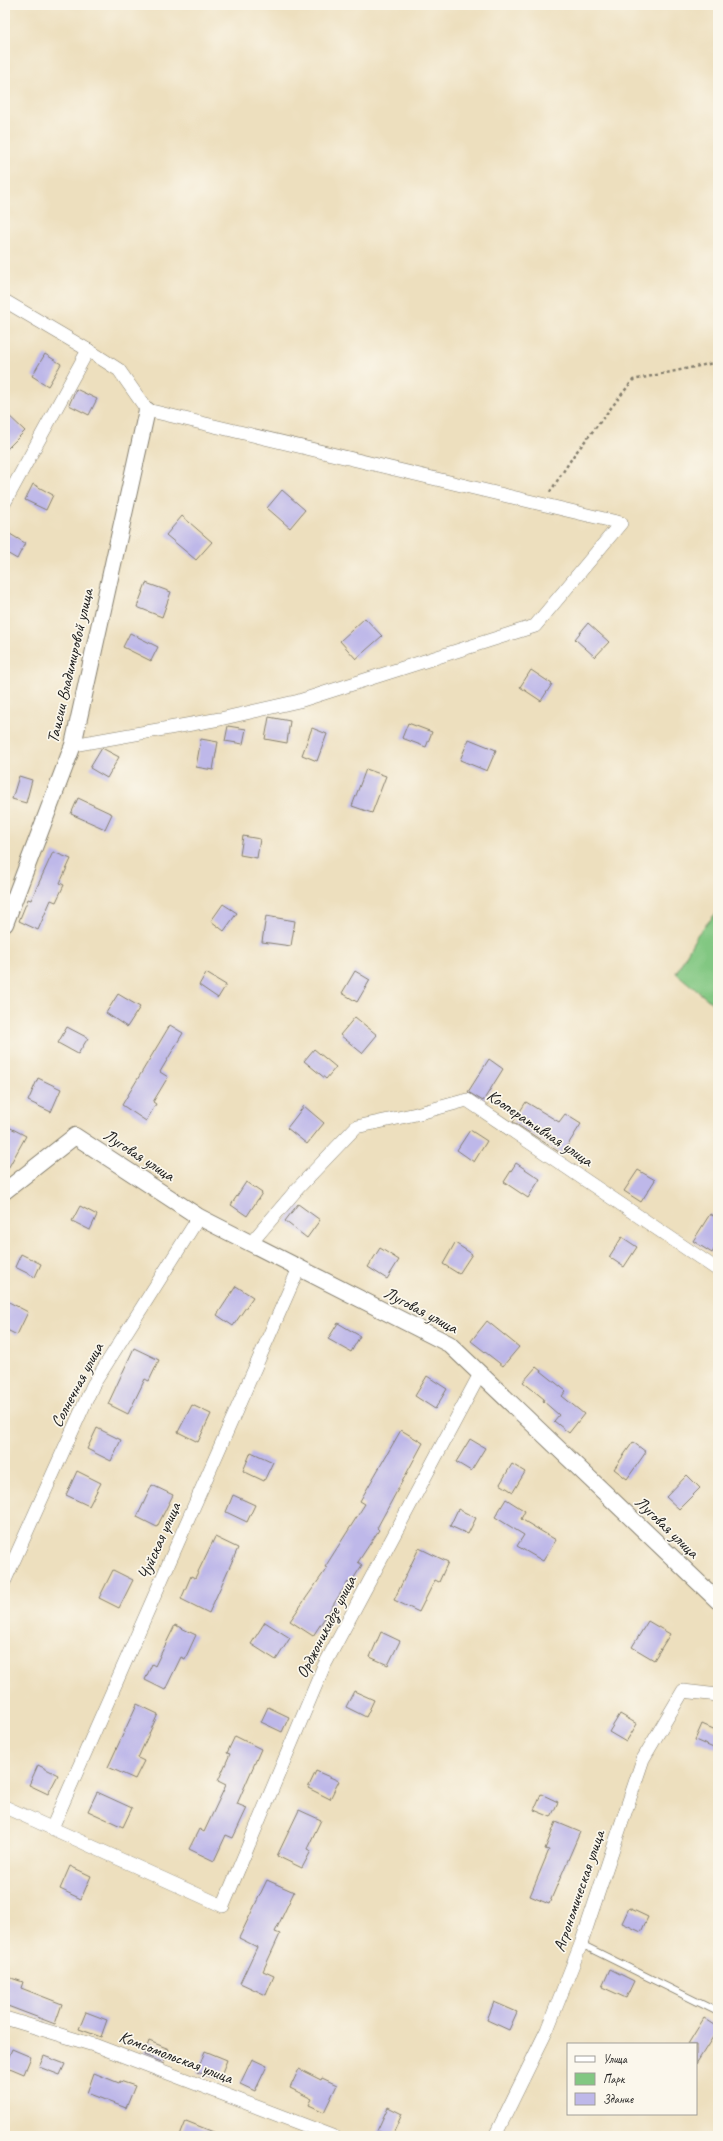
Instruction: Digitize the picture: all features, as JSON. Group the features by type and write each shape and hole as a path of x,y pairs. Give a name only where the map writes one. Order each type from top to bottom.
{"street":[{"path":"5,302 88,350 119,370 147,410 621,523 535,626 299,701 220,719 74,745"},
{"path":"5,502 88,350"},
{"name":"Таисии Владимировой улица","path":"5,924 74,745 147,410"},
{"name":"Кооперативная улица","path":"251,1244 298,1188 356,1126 416,1114 467,1100 718,1270"},
{"name":"Луговая улица","path":"7,1185 75,1136 199,1217 449,1344 718,1601"},
{"name":"Солнечная улица","path":"5,1580 93,1385 199,1217"},
{"name":"Чуйская улица","path":"52,1828 299,1268"},
{"name":"Орджоникидзе улица","path":"52,1828 223,1906 323,1668 480,1374"},
{"name":"Агрономическая улица","path":"495,2136 547,2030 581,1944 643,1759 683,1691 718,1695"},
{"path":"5,1807 52,1828"},
{"name":"Комсомольская улица","path":"5,2018 98,2046 333,2136"}],"lane":[{"path":"581,1944 718,2012"}],"path":[{"path":"542,504 574,455 633,380 718,362"}],"green space":[{"path":"718,911 718,1008 676,973 697,935"}],"building":[{"path":"45,354 61,364 48,386 32,376"},
{"path":"76,389 97,399 89,415 69,405"},
{"path":"5,412 25,431 5,451"},
{"path":"33,484 53,495 46,510 25,500"},
{"path":"282,490 305,510 290,528 267,508"},
{"path":"182,516 212,542 196,560 166,535"},
{"path":"5,531 25,543 17,559 5,552"},
{"path":"146,583 171,592 162,617 137,607"},
{"path":"365,618 382,636 356,659 340,641"},
{"path":"588,623 609,642 595,657 575,639"},
{"path":"130,633 158,647 151,661 123,647"},
{"path":"531,670 552,684 541,701 520,687"},
{"path":"269,717 290,721 287,743 265,739"},
{"path":"408,723 432,732 426,747 402,738"},
{"path":"228,726 246,729 243,744 225,741"},
{"path":"312,728 327,734 317,761 302,755"},
{"path":"201,739 218,742 213,770 196,767"},
{"path":"469,739 496,750 487,771 460,760"},
{"path":"102,748 119,757 107,778 90,768"},
{"path":"366,769 386,776 372,813 352,806"},
{"path":"19,776 32,780 26,803 12,799"},
{"path":"78,798 112,814 105,829 71,814"},
{"path":"243,836 260,839 257,858 240,855"},
{"path":"53,852 71,859 60,883 64,885 56,902 51,900 38,930 19,921 28,899 31,900"},
{"path":"223,904 237,913 224,931 211,921"},
{"path":"266,916 295,921 291,946 262,942"},
{"path":"355,971 370,980 357,1002 342,993"},
{"path":"206,973 226,985 218,998 199,985"},
{"path":"118,994 140,1007 127,1027 106,1013"},
{"path":"355,1017 377,1035 362,1053 340,1035"},
{"path":"170,1025 183,1033 160,1072 168,1077 153,1102 156,1104 146,1121 122,1105"},
{"path":"67,1027 88,1038 78,1054 58,1043"},
{"path":"314,1049 336,1067 326,1079 304,1061"},
{"path":"489,1059 503,1069 483,1101 468,1092"},
{"path":"38,1078 61,1089 51,1112 28,1101"},
{"path":"526,1102 559,1122 565,1114 581,1124 562,1154 513,1122"},
{"path":"304,1106 324,1123 307,1144 287,1128"},
{"path":"5,1125 26,1136 5,1174"},
{"path":"470,1130 487,1141 474,1162 457,1150"},
{"path":"516,1163 540,1179 528,1198 504,1182"},
{"path":"638,1170 655,1180 641,1202 624,1191"},
{"path":"246,1182 262,1193 247,1216 231,1205"},
{"path":"298,1204 320,1220 307,1238 285,1221"},
{"path":"80,1206 97,1215 90,1230 72,1221"},
{"path":"710,1214 718,1219 718,1243 712,1253 693,1241"},
{"path":"622,1237 637,1247 624,1267 609,1257"},
{"path":"455,1243 472,1254 459,1274 443,1264"},
{"path":"380,1248 399,1260 387,1279 368,1267"},
{"path":"21,1254 41,1264 35,1277 15,1267"},
{"path":"236,1286 253,1297 233,1326 217,1315"},
{"path":"5,1300 28,1312 17,1335 5,1329"},
{"path":"487,1321 519,1347 503,1366 471,1341"},
{"path":"338,1323 360,1336 351,1352 328,1339"},
{"path":"134,1348 159,1360 149,1381 145,1379 128,1414 108,1404"},
{"path":"536,1367 566,1391 562,1396 584,1414 569,1433 554,1421 559,1415 543,1401 544,1399 523,1382"},
{"path":"427,1376 447,1389 435,1409 415,1396"},
{"path":"192,1405 211,1414 198,1442 178,1432"},
{"path":"97,1428 121,1440 111,1461 87,1449"},
{"path":"401,1430 423,1443 377,1528 379,1530 358,1562 362,1565 350,1584 348,1582 313,1636 290,1621 327,1568 325,1567 365,1504 360,1501"},
{"path":"470,1439 485,1448 471,1471 456,1462"},
{"path":"633,1442 646,1452 627,1479 614,1469"},
{"path":"251,1452 273,1462 264,1481 243,1471"},
{"path":"512,1464 525,1472 513,1492 500,1484"},
{"path":"77,1471 101,1483 89,1506 66,1495"},
{"path":"687,1475 700,1488 679,1509 666,1497"},
{"path":"152,1485 173,1495 157,1527 137,1517"},
{"path":"233,1495 255,1505 247,1522 226,1512"},
{"path":"506,1499 525,1511 521,1519 556,1540 543,1561 517,1546 524,1535 495,1517"},
{"path":"458,1509 476,1518 468,1534 450,1526"},
{"path":"215,1537 238,1548 209,1613 181,1599 191,1576 195,1578"},
{"path":"419,1548 448,1562 439,1582 435,1580 419,1612 394,1600"},
{"path":"113,1570 133,1580 119,1608 99,1598"},
{"path":"648,1621 670,1634 654,1660 632,1647"},
{"path":"265,1622 290,1638 276,1660 251,1644"},
{"path":"175,1625 196,1635 185,1659 181,1657 165,1690 145,1680 152,1664 155,1666"},
{"path":"381,1632 400,1641 388,1665 370,1657"},
{"path":"354,1691 374,1700 366,1717 346,1707"},
{"path":"137,1704 158,1714 138,1758 144,1761 135,1779 108,1767"},
{"path":"268,1707 289,1717 282,1732 261,1722"},
{"path":"620,1714 637,1724 626,1742 609,1732"},
{"path":"702,1724 718,1731 718,1750 695,1740"},
{"path":"235,1736 261,1749 237,1804 247,1808 233,1838 226,1835 214,1861 189,1849 199,1829 204,1832 226,1785 218,1781 230,1754 227,1753"},
{"path":"38,1765 58,1775 48,1794 29,1785"},
{"path":"316,1771 339,1781 330,1799 308,1788"},
{"path":"97,1792 132,1808 123,1827 88,1811"},
{"path":"541,1794 558,1802 551,1817 534,1810"},
{"path":"299,1810 321,1820 307,1849 311,1851 302,1868 277,1856"},
{"path":"556,1822 580,1832 549,1904 530,1896 549,1850 545,1849"},
{"path":"70,1866 91,1876 81,1899 60,1889"},
{"path":"267,1880 294,1892 275,1932 280,1934 263,1971 274,1976 266,1995 240,1983 257,1947 239,1938"},
{"path":"629,1908 648,1917 641,1932 622,1923"},
{"path":"610,1969 634,1981 626,1998 602,1987"},
{"path":"5,1976 23,1982 21,1988 62,2004 55,2024 5,2005"},
{"path":"494,2002 517,2012 509,2030 487,2020"},
{"path":"86,2012 107,2020 101,2037 79,2029"},
{"path":"704,2018 718,2027 697,2062 697,2043 689,2043"},
{"path":"149,2041 169,2049 164,2063 144,2055"},
{"path":"12,2049 31,2057 24,2074 5,2066"},
{"path":"205,2051 227,2060 219,2080 197,2072"},
{"path":"44,2056 65,2064 60,2075 39,2067"},
{"path":"252,2059 267,2066 255,2091 240,2084"},
{"path":"299,2069 321,2080 322,2078 337,2085 324,2112 309,2105 312,2099 290,2088"},
{"path":"94,2073 119,2083 120,2081 135,2086 126,2108 87,2093"},
{"path":"388,2107 402,2114 392,2136 377,2131"},
{"path":"186,2121 221,2135 221,2136 180,2136"}]}
